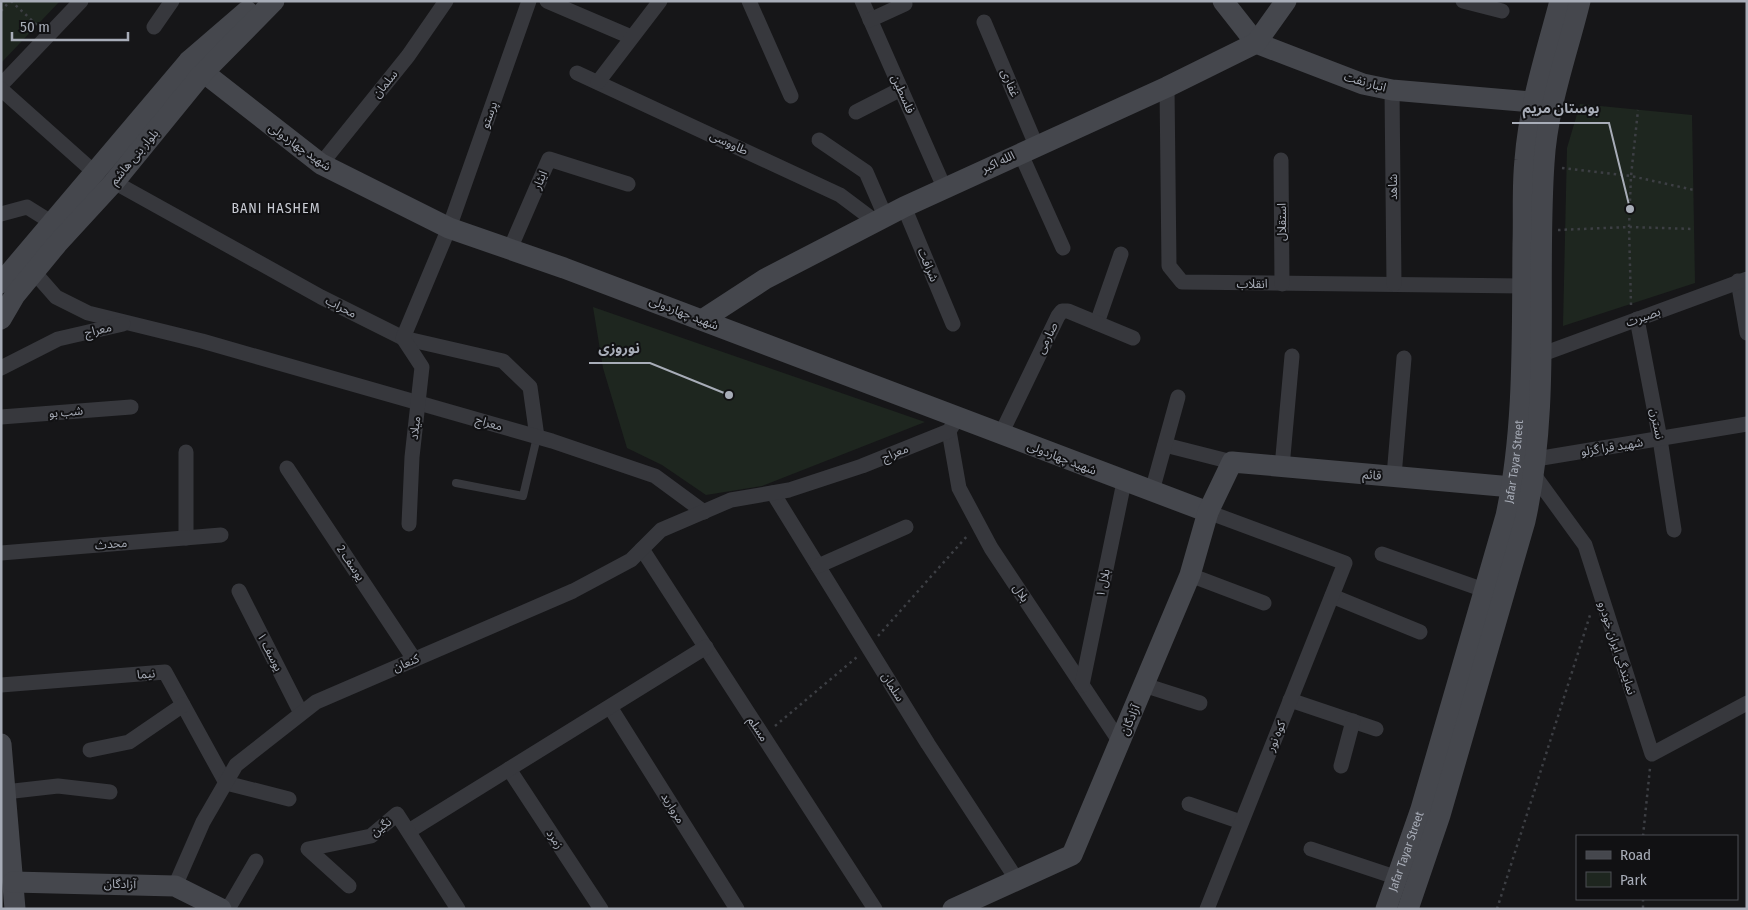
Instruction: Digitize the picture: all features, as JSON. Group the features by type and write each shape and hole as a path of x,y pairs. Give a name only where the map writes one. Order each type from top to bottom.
{"street":[{"path":"1,85 81,1"},
{"path":"154,27 172,1"},
{"name":"بلوار بنی هاشم","path":"1,283 94,172 196,68 274,1"},
{"name":"سلمان","path":"321,164 408,56 446,1"},
{"name":"پرستو","path":"403,338 449,228 529,1"},
{"path":"547,1 631,37"},
{"path":"598,82 660,1"},
{"path":"749,1 791,96"},
{"name":"فلسطین","path":"862,1 944,187"},
{"path":"1223,1 1256,43"},
{"name":"الله اکبر","path":"702,320 764,279 944,187 1167,87 1256,43 1286,1"},
{"path":"1463,1 1502,11"},
{"name":"Jafar Tayar Street","path":"1386,909 1421,809 1512,486 1517,457 1523,286 1524,161 1532,102 1560,1"},
{"name":"Jafar Tayar Street","path":"1408,909 1440,814 1525,521 1535,467 1540,355 1544,163 1552,110 1580,1"},
{"name":"بلوار بنی هاشم","path":"1,319 15,295 114,182 196,68 247,4"},
{"path":"870,20 905,4"},
{"name":"غفاری","path":"984,22 1063,248"},
{"name":"انبار نفت","path":"1256,43 1363,84 1392,90 1532,102 1552,110"},
{"name":"شهید چهاردولی","path":"196,68 321,164 449,228 702,320 953,424 1001,434 1124,482 1208,512"},
{"name":"طاووسی","path":"577,73 840,195 881,220"},
{"name":"انقلاب","path":"1167,87 1169,266 1182,282 1187,284 1523,286"},
{"path":"1,89 94,172"},
{"path":"856,112 901,89"},
{"name":"شاهد","path":"1392,90 1394,284"},
{"path":"819,140 866,172 881,220"},
{"name":"ایثار","path":"510,249 550,159 628,184"},
{"name":"استقلال","path":"1282,160 1282,284"},
{"name":"محراب","path":"114,182 321,297 403,338 503,361 530,387 537,437"},
{"path":"1,214 27,207 51,222"},
{"name":"شرافت","path":"904,207 953,324"},
{"path":"1097,323 1121,254"},
{"path":"34,272 56,297 88,313 128,323"},
{"path":"1742,280 1747,333"},
{"name":"بصیرت","path":"1540,355 1742,280"},
{"name":"صارمی","path":"1001,434 1062,311 1068,311 1133,338"},
{"name":"نسترن","path":"1637,319 1660,439 1674,530"},
{"name":"معراج","path":"1,368 58,339 128,323 202,341 537,437 655,476 704,512 731,500 789,490 862,466 953,424"},
{"name":"میلاد","path":"403,338 422,367 412,457 409,524"},
{"path":"1282,467 1292,356"},
{"path":"1394,476 1404,358"},
{"path":"1152,491 1178,397"},
{"name":"شب بو","path":"1,417 131,407"},
{"name":"بلال","path":"953,424 959,488 991,548 1120,742"},
{"name":"شهید قرا گزلو","path":"1535,467 1660,439 1747,424"},
{"path":"1165,445 1232,462"},
{"path":"186,452 186,538"},
{"name":"قائم","path":"1232,462 1512,486"},
{"name":"آزادگان","path":"953,909 1072,855 1190,575 1208,512 1232,462"},
{"name":"نمایندگی ایران خودرو","path":"1535,467 1585,545 1652,754"},
{"name":"یوسف 2","path":"287,468 414,659"},
{"name":"بلال ۱","path":"1082,684 1124,482"},
{"name":"سلمان","path":"773,493 1017,880"},
{"name":"کنعان","path":"175,886 203,822 236,765 316,702 572,591 631,560 661,530 704,512"},
{"name":"کوه نور","path":"1207,909 1345,563 1208,512"},
{"path":"818,566 906,527"},
{"name":"محدث","path":"1,552 222,535"},
{"name":"مسلم","path":"642,549 875,909"},
{"path":"1382,554 1484,590"},
{"path":"1190,575 1264,603"},
{"name":"یوسف ۱","path":"238,591 301,713"},
{"path":"1332,596 1420,632"},
{"path":"409,831 706,647"},
{"name":"نیما","path":"1,685 165,672 226,783"},
{"path":"1144,685 1200,704"},
{"path":"1290,700 1376,728"},
{"path":"1652,754 1747,703"},
{"path":"90,750 130,742 183,705"},
{"name":"مروارید","path":"610,707 737,909"},
{"path":"1341,766 1354,721"},
{"path":"1,744 15,909"},
{"name":"زمرد","path":"509,769 601,909"},
{"path":"226,783 289,799"},
{"path":"5,792 58,786 110,792"},
{"path":"1190,804 1241,822"},
{"name":"نگین","path":"349,886 308,850 371,836 397,814 458,909"},
{"path":"1311,849 1398,878"},
{"path":"228,909 256,861"},
{"name":"آزادگان","path":"13,882 175,886 221,909"}],"lane":[{"path":"456,482 523,496 537,437"}],"path":[{"path":"1,11 10,1 48,36"},
{"path":"1637,319 1630,304 1629,227 1631,176 1638,110"},
{"path":"1544,163 1566,169 1631,176 1694,190"},
{"path":"1542,234 1565,229 1629,227 1694,229"},
{"path":"1497,909 1598,589"},
{"path":"1642,835 1652,754"}],"green space":[{"path":"1,1 60,1 1,63"},
{"path":"1580,104 1692,115 1695,283 1563,326 1567,148"},
{"path":"593,307 925,422 762,486 706,495 662,465 627,448 603,368"}],"place":[{"name":"بوستان مریم","path":"1630,209"},
{"name":"نوروزی","path":"729,395"}],"district":[{"name":"BANI HASHEM","path":"276,208"}]}
